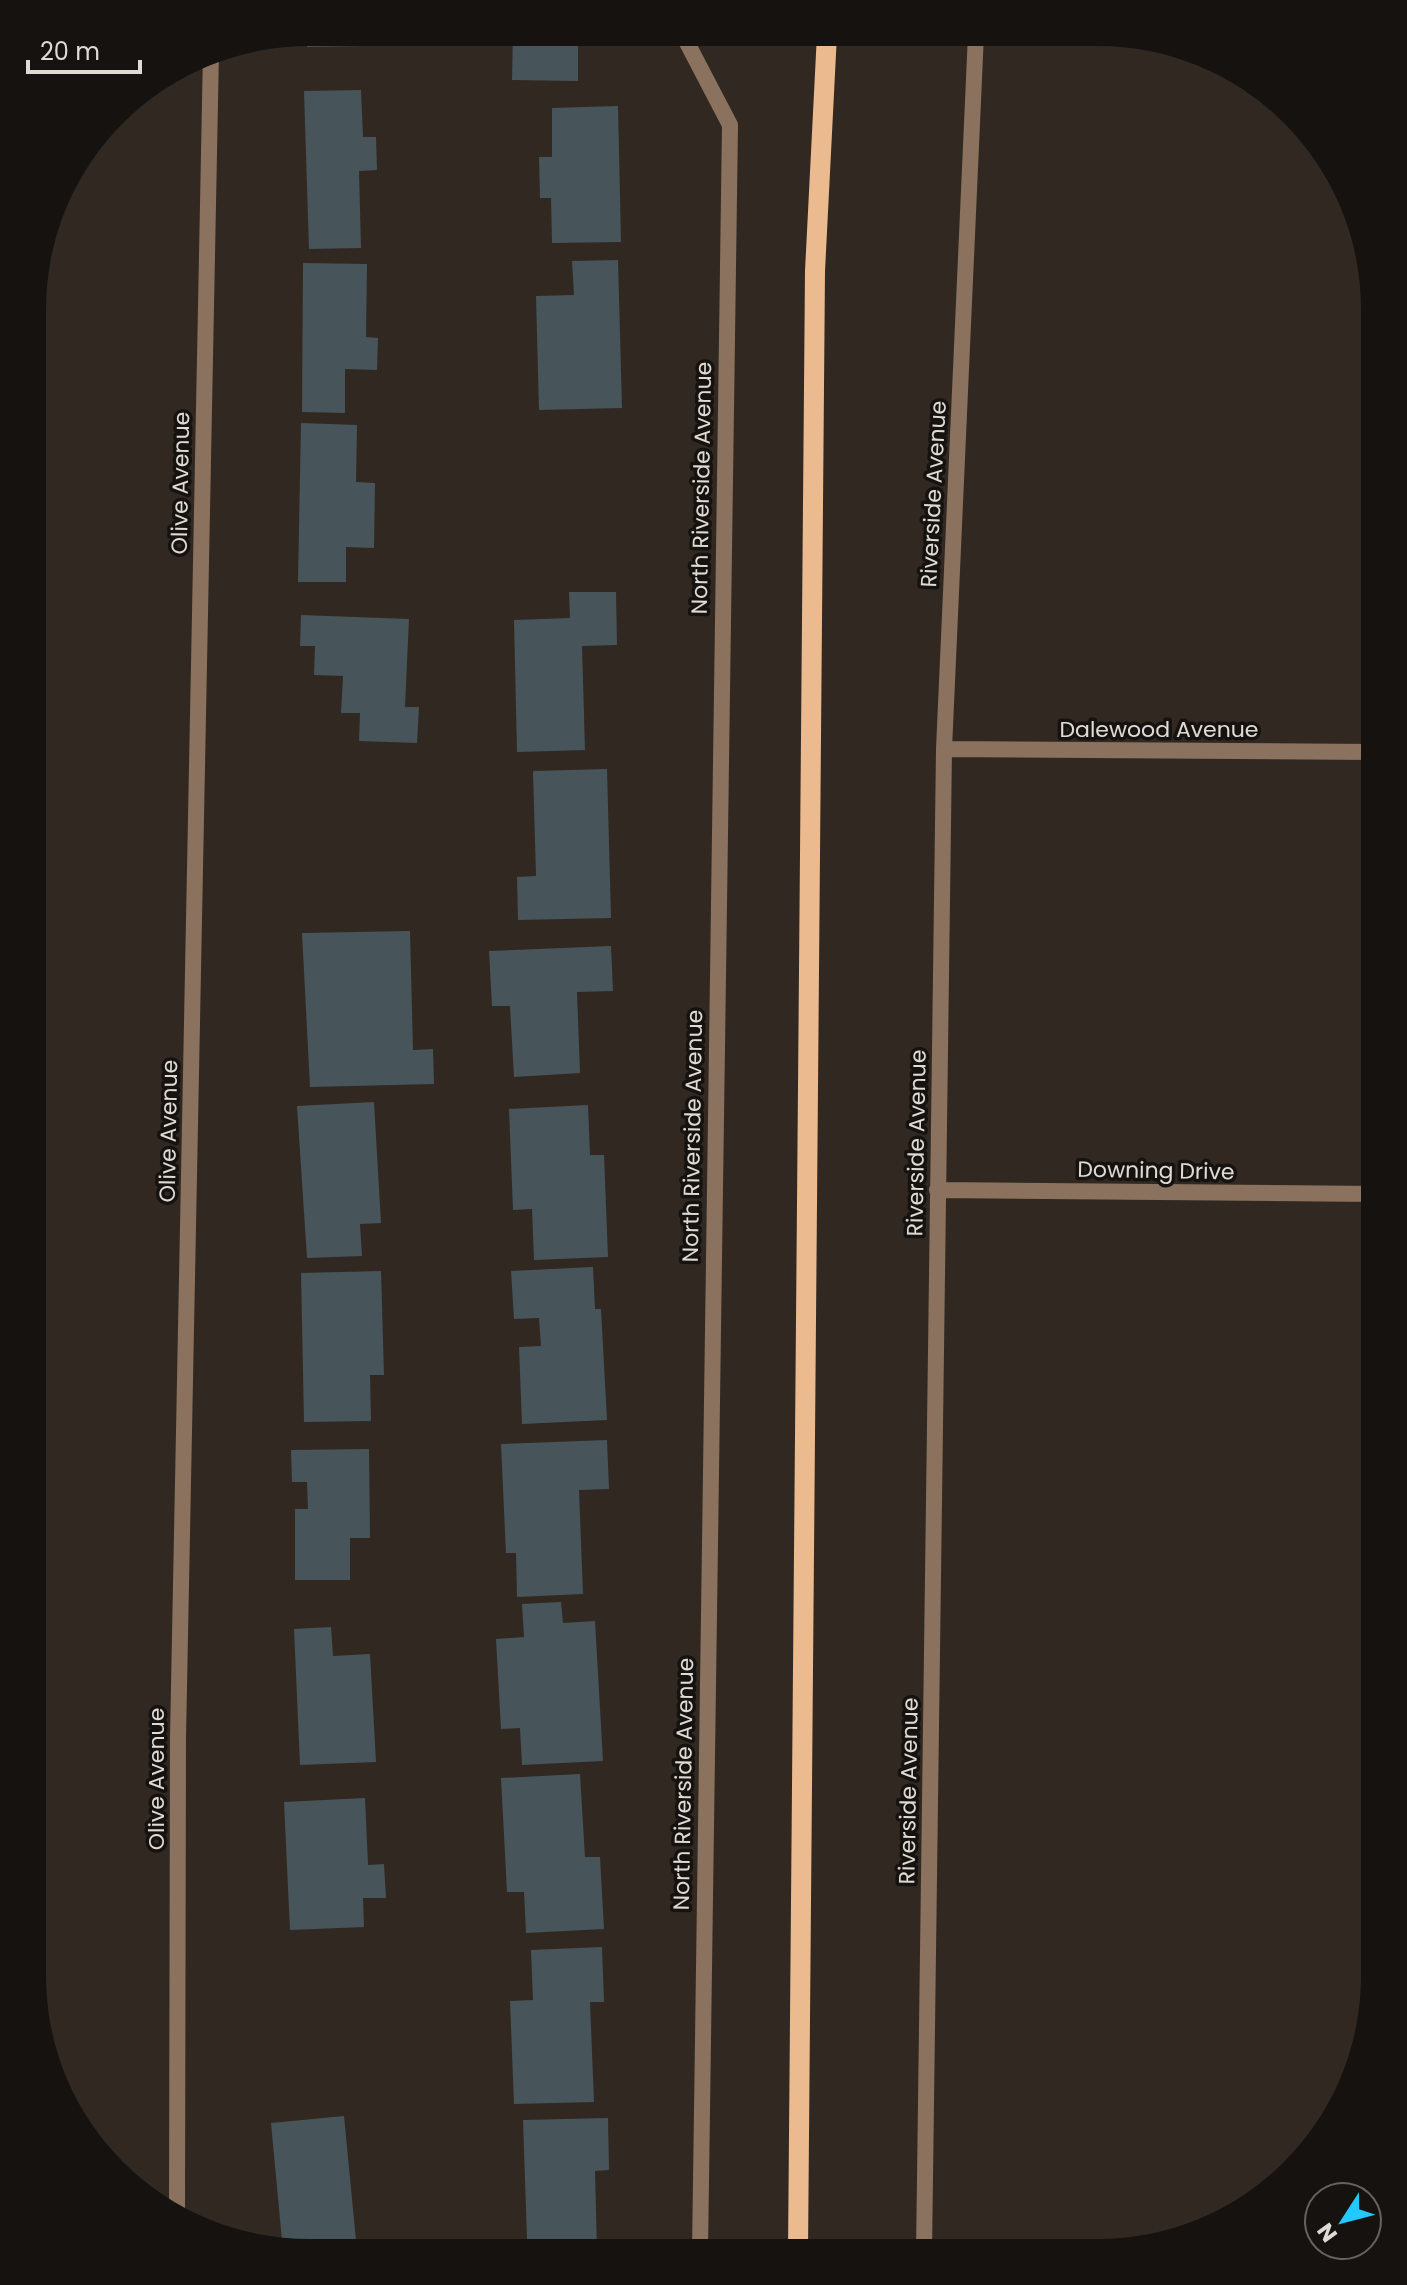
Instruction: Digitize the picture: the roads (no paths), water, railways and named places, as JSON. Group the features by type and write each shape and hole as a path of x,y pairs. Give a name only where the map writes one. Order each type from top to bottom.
{"main road":[{"path":"798,2239 815,271 826,46"}],"street":[{"name":"North Riverside Avenue","path":"689,46 730,125 700,2239"},
{"name":"Riverside Avenue","path":"924,2239 944,749 975,46"},
{"name":"Olive Avenue","path":"177,2204 178,1722 211,65"},
{"name":"Dalewood Avenue","path":"944,749 1361,752"},
{"name":"Downing Drive","path":"937,1190 1360,1194"}]}
